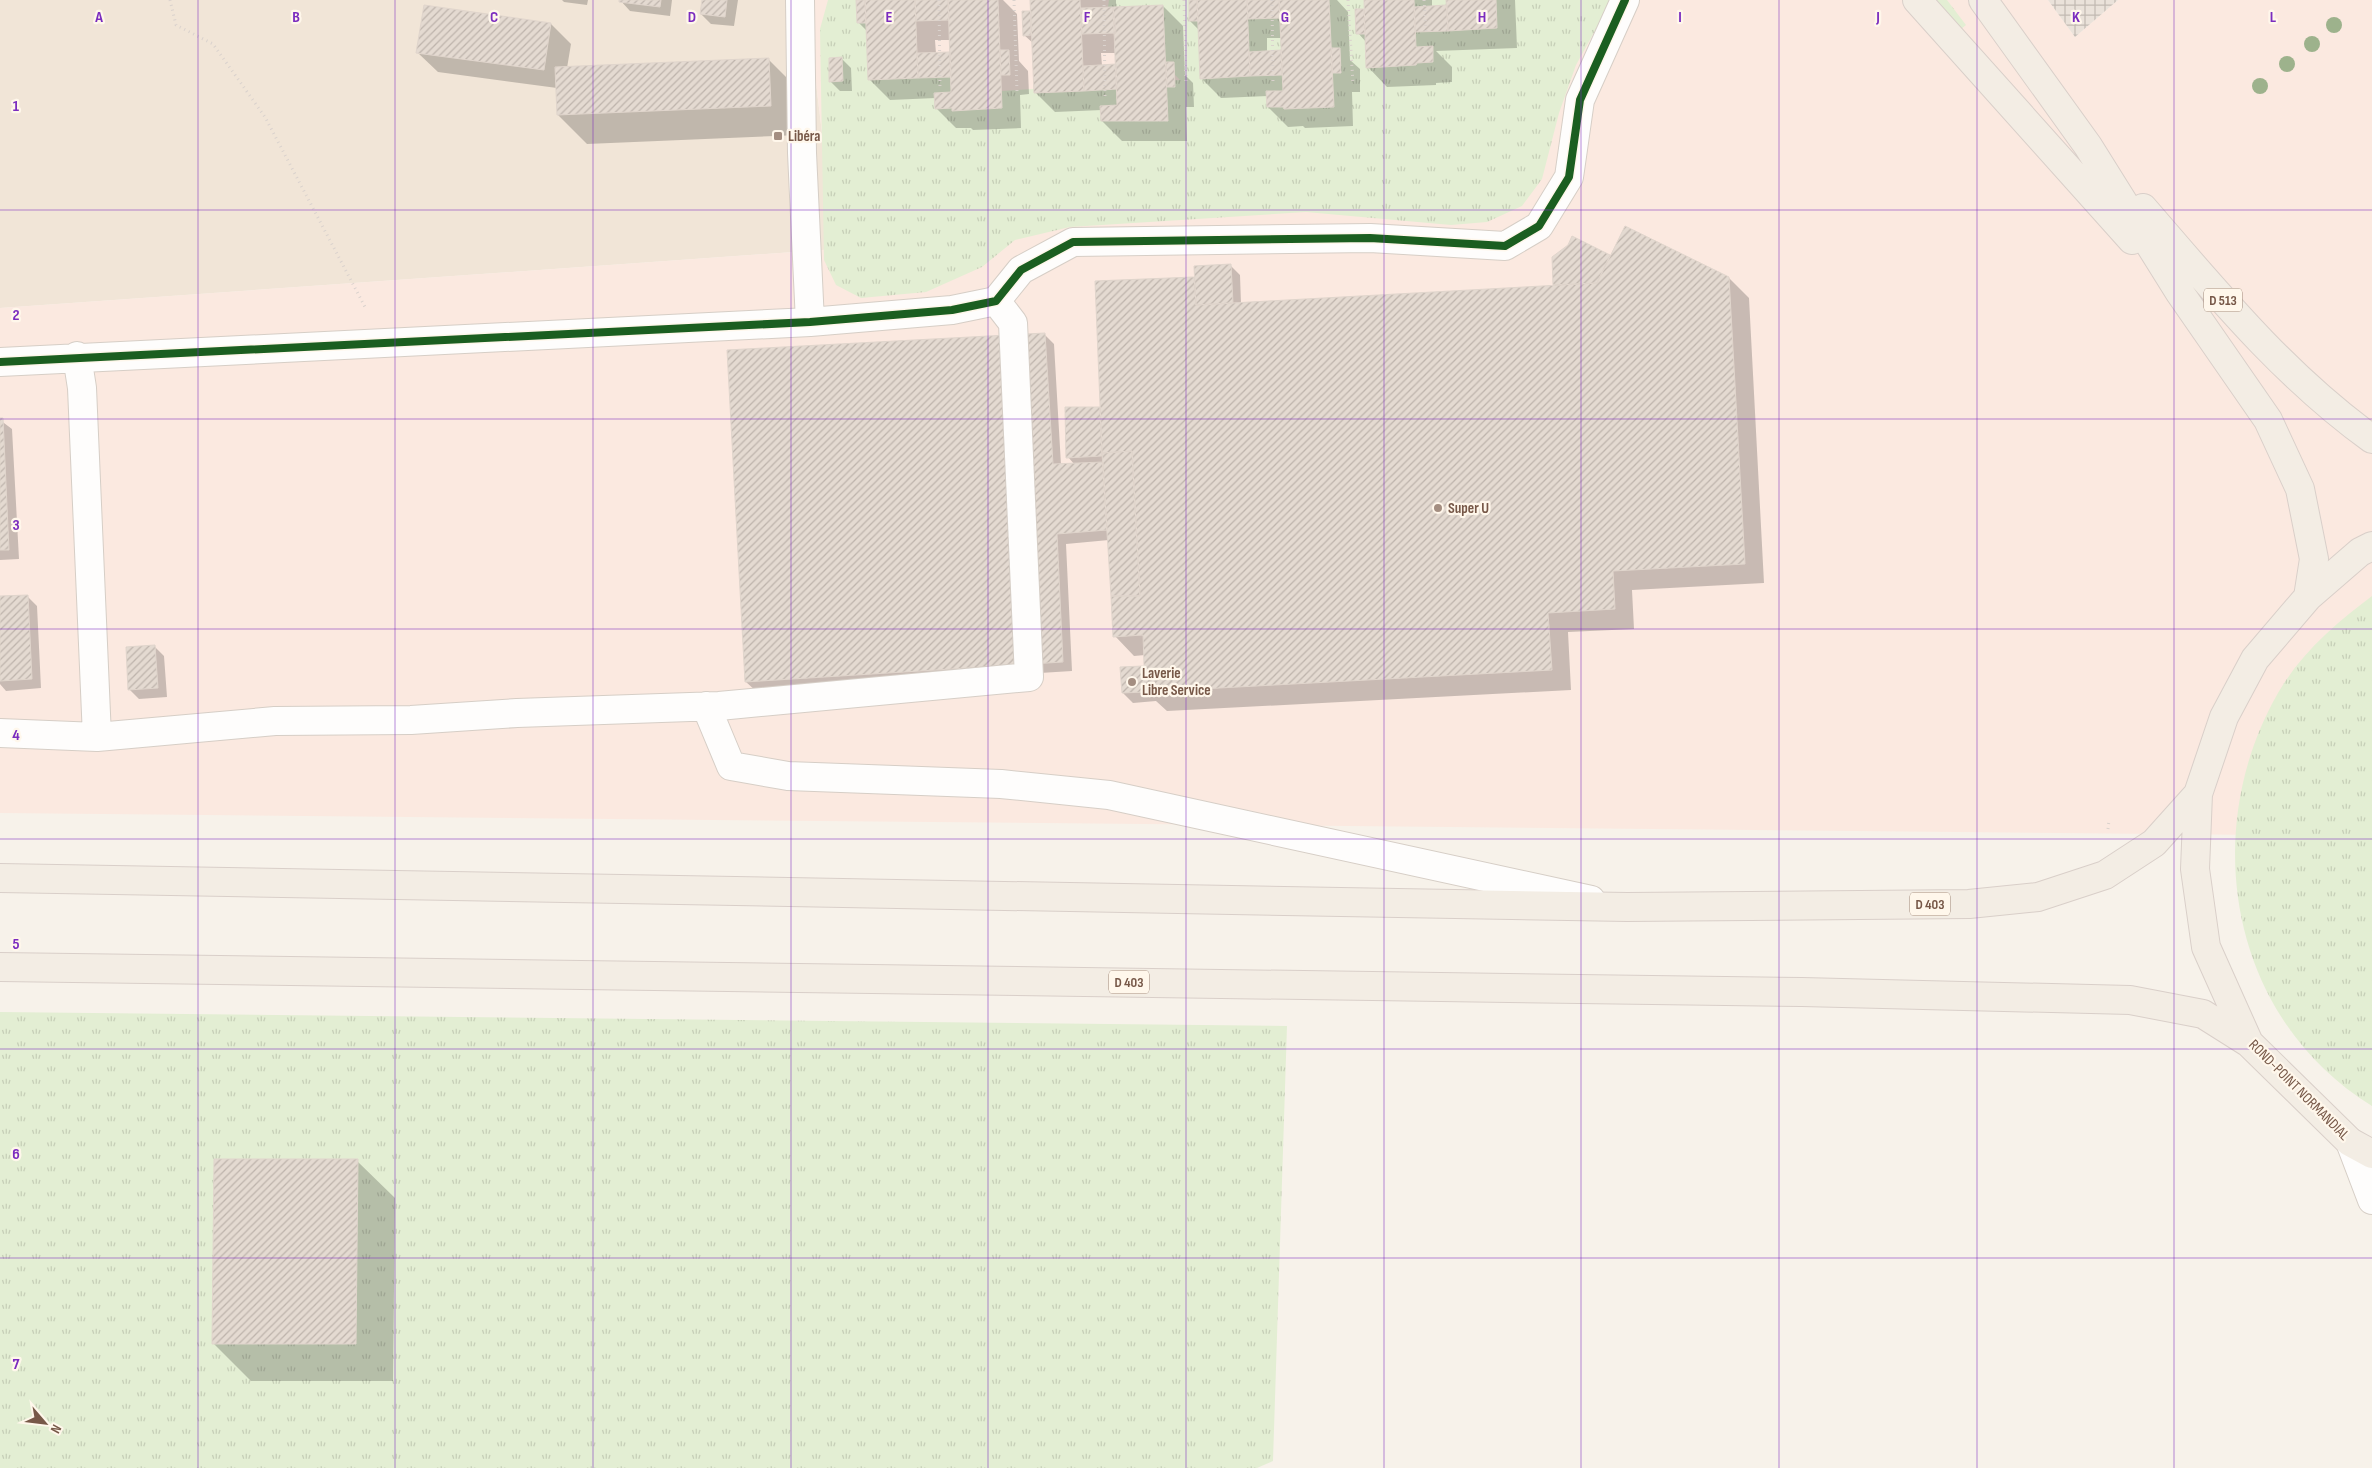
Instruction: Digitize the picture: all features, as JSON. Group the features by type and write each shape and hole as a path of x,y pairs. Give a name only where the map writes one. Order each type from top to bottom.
{"main road":[{"path":"1917,0 1947,37 2180,293"},
{"name":"D 513","path":"1983,0 2088,146 2180,293 2268,420 2300,489 2314,559 2308,597"},
{"name":"D 513","path":"2088,146 2220,297 2296,376 2372,439"},
{"name":"ROND-POINT NORMANDIAL","path":"2361,1148 2249,1043 2206,947 2195,869 2198,794 2224,717 2256,659 2308,597 2360,552 2372,546"},
{"name":"D 403","path":"0,878 1627,908 1969,904 2038,897 2105,875 2154,843 2198,794"},
{"name":"D 403","path":"0,967 1802,992 2130,1000 2203,1014 2249,1043"}],"street":[{"path":"800,0 802,153 810,322"},
{"path":"0,362 77,356 810,322 952,310 996,302 1021,270 1073,242 1370,238 1505,246 1539,226 1569,177 1580,100 1625,0"},
{"path":"0,733 97,737 275,721 411,720 706,706 1029,677 1013,323 996,302"},
{"path":"77,356 84,426 97,737"},
{"path":"706,706 731,766 788,776 1002,784 1109,795 1627,908"},
{"path":"2361,1148 2372,1200"}],"path":[{"path":"170,0 176,25 213,44 265,117 364,304 368,343"},
{"path":"939,0 940,87"},
{"path":"1014,0 1017,92"},
{"path":"1104,0 1105,100"},
{"path":"1184,0 1186,83"},
{"path":"1272,0 1273,84"},
{"path":"1348,0 1353,84"},
{"path":"1424,0 1426,31"}],"shaded area":[{"path":"0,0 806,0 836,249 0,308"},
{"path":"806,0 2048,0 2075,37 2118,0 2372,0 2372,836 0,813 0,308 836,249"},
{"path":"2048,0 2118,0 2075,37"}],"green space":[{"path":"828,0 856,0 875,22 873,75 997,72 1001,91 1180,80 1108,7 1109,0 1612,0 1576,65 1559,113 1542,179 1522,206 1487,222 1451,225 1306,212 1070,227 1015,240 982,267 926,292 861,298 836,285 824,260 820,29"},
{"path":"1935,0 1947,0 1966,25 1960,30"},
{"path":"2372,596 2372,1106 2324,1069 2286,1024 2259,974 2242,919 2235,862 2239,804 2253,747 2278,693 2287,678 2308,652 2345,617"},
{"path":"0,1012 1287,1026 1273,1461 1257,1468 0,1468"}],"building":[{"path":"619,0 661,0 660,7 619,2"},
{"path":"702,0 727,0 725,17 700,14"},
{"path":"856,0 865,0 866,23 857,23"},
{"path":"865,0 915,0 918,78 868,80"},
{"path":"915,0 948,0 949,20 916,21"},
{"path":"948,0 998,0 1002,108 952,111 952,108 935,109 934,93 951,92"},
{"path":"1030,0 1080,0 1084,91 1034,93"},
{"path":"1189,0 1197,0 1198,21 1189,21"},
{"path":"1197,0 1247,0 1250,76 1200,79"},
{"path":"1247,0 1279,0 1280,18 1248,19"},
{"path":"1279,0 1329,0 1334,107 1284,109 1283,107 1267,107 1266,91 1283,91"},
{"path":"1364,0 1414,0 1416,47 1433,46 1433,62 1366,68"},
{"path":"1446,0 1496,0 1497,28 1448,31"},
{"path":"424,5 551,23 544,70 416,53"},
{"path":"1163,5 1168,121 1101,121 1100,106 1117,105 1113,7"},
{"path":"1447,5 1448,31 1415,32 1414,7"},
{"path":"1113,7 1116,33 1082,34 1081,8"},
{"path":"1355,9 1364,9 1365,34 1356,34"},
{"path":"1022,11 1031,11 1031,35 1023,36"},
{"path":"1331,48 1340,48 1341,73 1332,73"},
{"path":"1000,50 1009,50 1010,75 1001,75"},
{"path":"1281,50 1282,75 1250,76 1249,52"},
{"path":"950,52 951,77 918,78 917,53"},
{"path":"842,57 843,81 829,82 829,58"},
{"path":"769,58 771,106 557,115 555,67"},
{"path":"1166,62 1174,62 1175,87 1167,87"},
{"path":"1116,64 1117,89 1084,91 1083,66"},
{"name":"Super U","path":"1625,226 1729,277 1745,564 1613,571 1615,609 1548,613 1552,670 1145,692 1143,635 1113,637 1111,596 1140,596 1132,451 1102,453 1095,281 1194,277 1196,305 1597,283"},
{"path":"1572,236 1610,255 1597,283 1553,285 1552,257 1568,245"},
{"path":"1231,264 1233,303 1196,305 1194,266"},
{"path":"1045,333 1053,464 1103,462 1107,530 1057,534 1063,662 745,682 727,350"},
{"path":"1065,407 1100,407 1102,456 1066,458"},
{"path":"0,418 3,418 9,550 0,550"},
{"path":"1132,451 1140,596 1111,596 1102,453"},
{"path":"28,595 32,679 0,681 0,596"},
{"path":"155,645 158,688 128,690 126,647"},
{"path":"1144,666 1145,692 1122,693 1120,667"},
{"path":"214,1159 358,1159 356,1344 212,1344"}],"cycle path":[{"path":"0,362 810,322 952,310 996,301 1021,270 1073,242 1370,238 1505,246 1539,226 1569,177 1580,100 1625,0"}],"place":[{"name":"Libéra","path":"778,136"},
{"name":"Super U","path":"1438,508"},
{"name":"Laverie Libre Service","path":"1132,682"}]}
